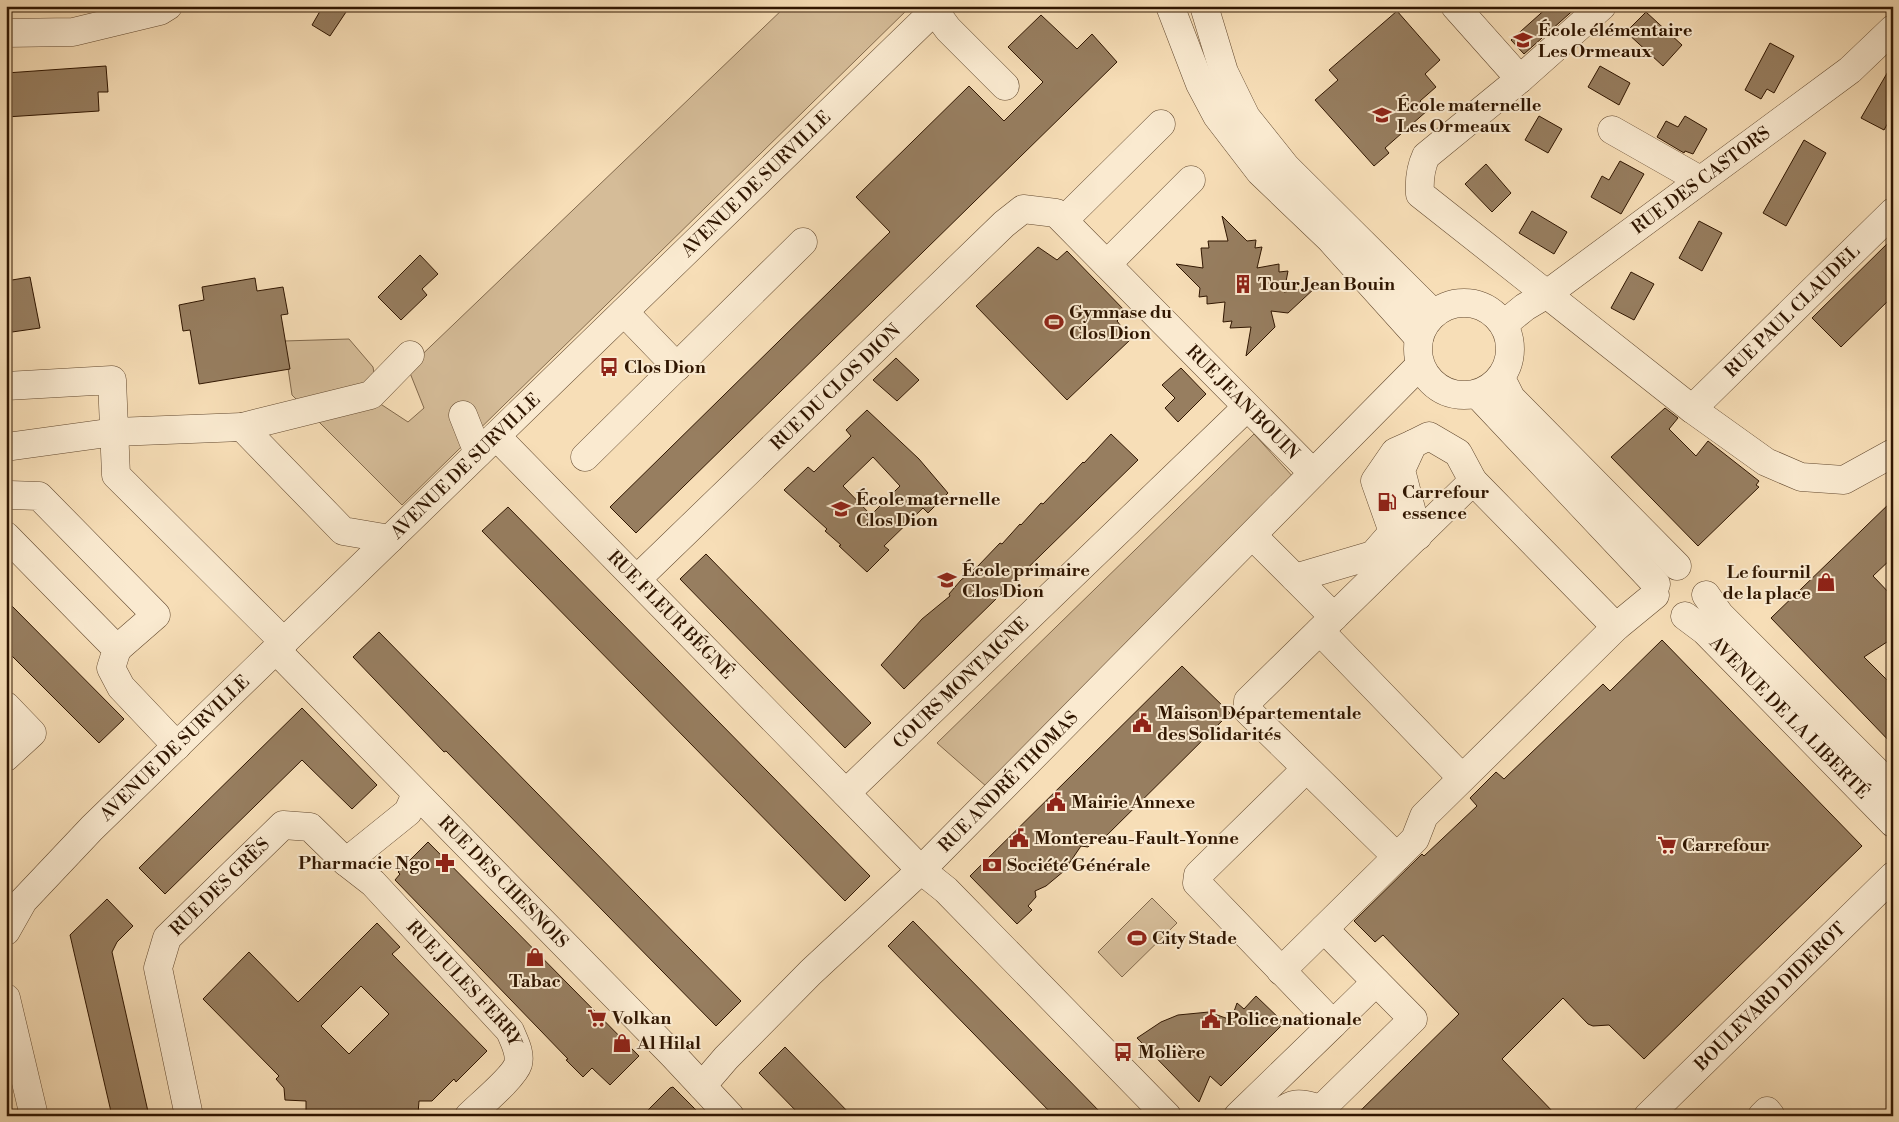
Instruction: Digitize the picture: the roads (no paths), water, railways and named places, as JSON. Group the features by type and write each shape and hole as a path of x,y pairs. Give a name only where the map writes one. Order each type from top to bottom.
{"street":[{"path":"6,33 73,32 160,11 168,6"},
{"path":"1170,6 1200,84 1223,124 1260,172 1330,239 1419,338"},
{"path":"1204,6 1224,72 1246,117 1286,167 1434,314"},
{"path":"1455,6 1520,79"},
{"path":"1602,6 1520,79 1426,156 1421,167 1420,194 1692,409 1766,462 1801,477 1844,480 1893,453"},
{"path":"937,8 948,29 1005,86"},
{"name":"AVENUE DE SURVILLE","path":"6,931 23,901 92,828 937,8"},
{"name":"RUE DES CASTORS","path":"1504,324 1524,307 1546,294 1850,70 1893,29"},
{"path":"1053,215 1161,124"},
{"path":"1612,130 1700,180"},
{"path":"1107,264 1191,180"},
{"name":"RUE DU CLOS DION","path":"637,579 1004,224 1023,209 1053,215"},
{"name":"RUE PAUL CLAUDEL","path":"1692,409 1893,212"},
{"name":"RUE JEAN BOUIN","path":"1053,215 1107,264 1312,474"},
{"path":"585,457 803,242"},
{"path":"1488,387 1507,367 1511,353 1510,338 1504,324 1493,312 1479,305 1463,302 1447,305 1434,314 1424,325 1419,338 1417,352 1420,365 1427,377 1437,387 1450,393 1464,396 1488,387 1504,386 1511,398 1677,566 1692,569 1698,573 1703,580 1706,595 1699,609 1685,616 1670,614 1663,610 1656,590 1488,387"},
{"path":"624,312 677,367"},
{"path":"6,447 115,432 242,427 371,395 410,355"},
{"name":"RUE ANDRÉ THOMAS","path":"702,1086 726,1058 811,972 921,870 1420,365"},
{"name":"RUE DES CHESNOIS","path":"18,386 112,380 116,475 280,646 416,794 730,1116"},
{"name":"COURS MONTAIGNE","path":"846,793 1247,407"},
{"path":"463,415 487,445"},
{"path":"242,427 343,531 390,539"},
{"path":"1400,532 1375,481 1395,452 1429,436 1458,453 1473,481 1616,627"},
{"path":"1397,857 1248,711 1248,700 1327,624 1400,532 1401,470 1413,444"},
{"name":"RUE FLEUR BÉGNÉ","path":"487,445 637,579 921,870 953,897 1167,1116"},
{"path":"1295,578 1374,555 1400,532 1473,481"},
{"path":"6,496 39,496 156,615 117,649 111,668 121,687 177,746"},
{"path":"6,536 117,649"},
{"path":"1253,536 1295,578 1327,624 1462,778"},
{"path":"1281,971 1415,839 1424,816 1656,590 1664,572 1677,566"},
{"name":"AVENUE DE LA LIBERTÉ","path":"1706,595 1720,615 1893,788"},
{"name":"AVENUE DE LA LIBERTÉ","path":"1685,616 1705,631 1893,823"},
{"path":"6,706 32,733 6,756"},
{"path":"1306,768 1198,874 1197,883 1333,1024"},
{"path":"346,862 408,812 416,794"},
{"name":"RUE DES GRÈS","path":"189,1116 158,968 167,938 283,825 310,827 346,862"},
{"name":"RUE JULES FERRY","path":"346,862 373,883 510,1031 518,1050 518,1064 509,1077 469,1116"},
{"name":"BOULEVARD DIDEROT","path":"1648,1116 1893,876"},
{"path":"1276,1116 1286,1107 1299,1103 1321,1109 1413,1019 1324,929"},
{"path":"1238,1116 1376,982"},
{"path":"6,998 33,1114"},
{"path":"1762,1116 1767,1111 1771,1116"}],"place":[{"name":"École élémentaire Les Ormeaux","path":"1523,40"},
{"name":"École maternelle Les Ormeaux","path":"1382,115"},
{"name":"Tour Jean Bouin","path":"1243,284"},
{"name":"Gymnase du Clos Dion","path":"1054,322"},
{"name":"Clos Dion","path":"609,367"},
{"name":"Carrefour essence","path":"1387,502"},
{"name":"École maternelle Clos Dion","path":"841,509"},
{"name":"École primaire Clos Dion","path":"947,580"},
{"name":"Le fournil de la place","path":"1826,582"},
{"name":"Maison Départementale des Solidarités","path":"1142,723"},
{"name":"Mairie Annexe","path":"1056,802"},
{"name":"Montereau-Fault-Yonne","path":"1019,838"},
{"name":"Carrefour","path":"1667,845"},
{"name":"Pharmacie Ngo","path":"445,863"},
{"name":"Société Générale","path":"992,865"},
{"name":"City Stade","path":"1137,938"},
{"name":"Tabac","path":"535,957"},
{"name":"Volkan","path":"597,1018"},
{"name":"Police nationale","path":"1211,1019"},
{"name":"Al Hilal","path":"622,1043"},
{"name":"Molière","path":"1123,1052"}]}
